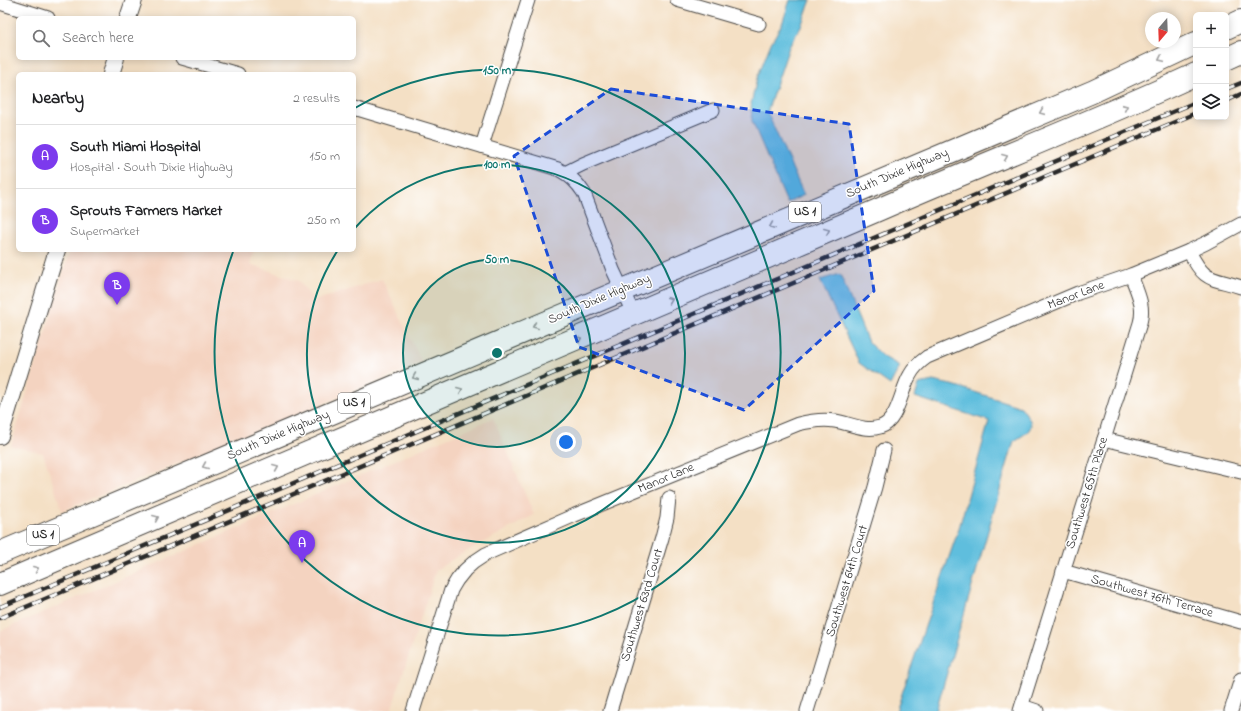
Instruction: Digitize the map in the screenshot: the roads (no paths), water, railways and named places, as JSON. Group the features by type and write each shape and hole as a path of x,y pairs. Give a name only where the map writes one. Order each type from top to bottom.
{"highway":[{"path":"1229,27 1241,21"},
{"name":"South Dixie Highway","path":"5,548 1092,92 1193,44"},
{"path":"1229,58 1241,52"},
{"name":"South Dixie Highway","path":"0,584 634,316 917,193 1104,116 1193,75"},
{"path":"917,193 930,178 979,156 986,146 988,135"}],"street":[{"path":"129,16 134,0"},
{"path":"482,146 528,0"},
{"path":"677,0 759,24"},
{"path":"0,3 42,16"},
{"path":"112,72 115,60"},
{"path":"189,60 231,72"},
{"path":"356,109 558,169 565,173 577,183 584,194 622,290 634,316"},
{"path":"565,173 583,164 713,110"},
{"name":"Manor Lane","path":"414,711 449,596 462,573 486,554 575,515 792,426 809,421 824,420 836,421 865,428 880,427 887,424 893,416 913,369 933,354 1088,289 1131,275 1189,251 1241,224"},
{"path":"1189,251 1199,269 1207,277 1241,287"},
{"path":"0,436 4,411 56,252"},
{"name":"Southwest 65th Place","path":"1021,709 1142,316 1141,300 1131,275"},
{"path":"1104,439 1241,472"},
{"name":"Southwest 64th Court","path":"807,711 879,475 884,450"},
{"name":"Southwest 63rd Court","path":"610,711 662,538 667,518 669,498"},
{"name":"Southwest 76th Terrace","path":"1064,571 1241,622"},
{"path":"1231,711 1241,679"},
{"path":"1021,709 1037,711"}],"water":[{"path":"790,0 811,0 801,26 789,47 768,109 768,114 804,195 787,203 752,121 751,104 757,78 771,43 782,24"},
{"path":"840,274 868,342 882,356 900,366 890,385 859,363 820,280"},
{"path":"933,381 956,386 1021,407 1031,423 1031,427 1026,433 1014,441 936,711 896,711 959,528 989,421 915,397 919,384"}],"railway":[{"path":"1229,88 1241,83"},
{"path":"1229,100 1241,94"},
{"path":"0,607 1193,103"},
{"path":"0,618 1193,114"}],"place":[{"name":"Sprouts Farmers Market","path":"117,305"},
{"name":"South Miami Hospital","path":"302,563"}]}
